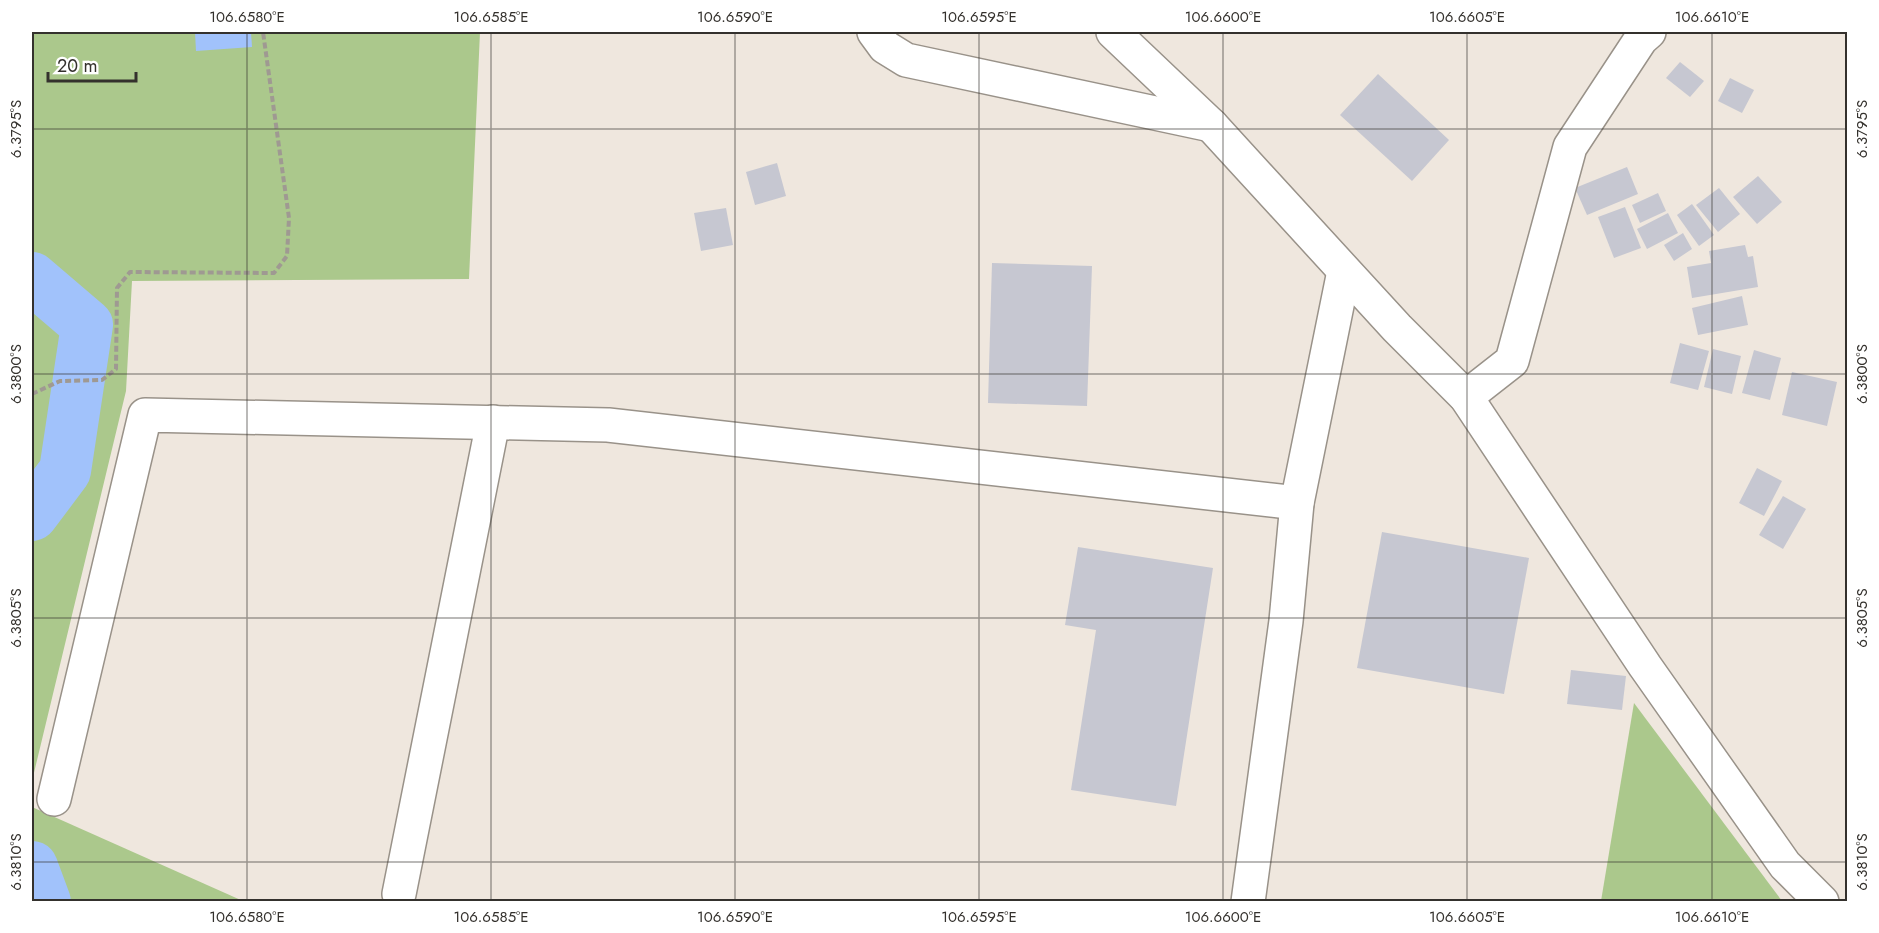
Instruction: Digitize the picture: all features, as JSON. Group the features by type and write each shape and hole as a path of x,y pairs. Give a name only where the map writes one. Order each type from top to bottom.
{"lane":[{"path":"874,32 885,48 906,60 1211,125"},
{"path":"1113,32 1211,125 1344,271 1466,398 1645,666 1785,865 1822,902"},
{"path":"1466,398 1512,361 1570,147 1641,34"},
{"path":"1248,902 1286,621 1297,503 1344,271"},
{"path":"54,799 145,415 608,425 1297,503"},
{"path":"399,894 493,422"}],"path":[{"path":"32,394 60,381 102,380 116,369 117,288 130,272 274,273 287,256 289,218 263,32"}],"green space":[{"path":"32,32 480,32 469,279 132,281 126,391 32,781"},
{"path":"1634,703 1782,901 1601,901"},
{"path":"32,807 243,901 32,901"}],"water":[{"path":"195,32 251,32 252,47 196,51"}],"building":[{"path":"1680,62 1704,81 1690,97 1666,78"},
{"path":"1378,74 1449,140 1412,181 1340,115"},
{"path":"1730,78 1754,90 1742,113 1718,101"},
{"path":"777,163 786,196 755,205 746,172"},
{"path":"1627,167 1638,194 1587,215 1575,188"},
{"path":"1758,176 1782,202 1757,224 1733,197"},
{"path":"1719,188 1740,214 1718,232 1696,205"},
{"path":"1658,193 1666,211 1640,223 1632,205"},
{"path":"1692,204 1714,235 1699,246 1677,215"},
{"path":"1625,207 1641,248 1614,258 1598,217"},
{"path":"726,208 733,245 701,251 694,213"},
{"path":"1668,213 1678,233 1647,249 1637,229"},
{"path":"1683,233 1692,249 1674,261 1664,245"},
{"path":"1745,245 1748,257 1753,256 1758,287 1692,298 1687,267 1711,263 1709,251"},
{"path":"992,263 1092,266 1087,406 988,403"},
{"path":"1742,296 1748,325 1698,335 1692,308"},
{"path":"1680,343 1709,351 1698,390 1670,383"},
{"path":"1713,349 1741,356 1732,394 1704,387"},
{"path":"1754,350 1781,358 1770,400 1742,393"},
{"path":"1792,372 1837,382 1827,426 1782,415"},
{"path":"1757,468 1782,481 1764,516 1739,503"},
{"path":"1783,496 1806,509 1783,549 1759,535"},
{"path":"1382,532 1529,558 1504,694 1357,668"},
{"path":"1078,547 1213,568 1176,806 1071,790 1096,630 1065,625"},
{"path":"1571,670 1626,676 1622,710 1567,704"}],"waterway":[{"path":"32,278 87,325 65,471 32,515"},
{"path":"32,867 45,902"}]}
